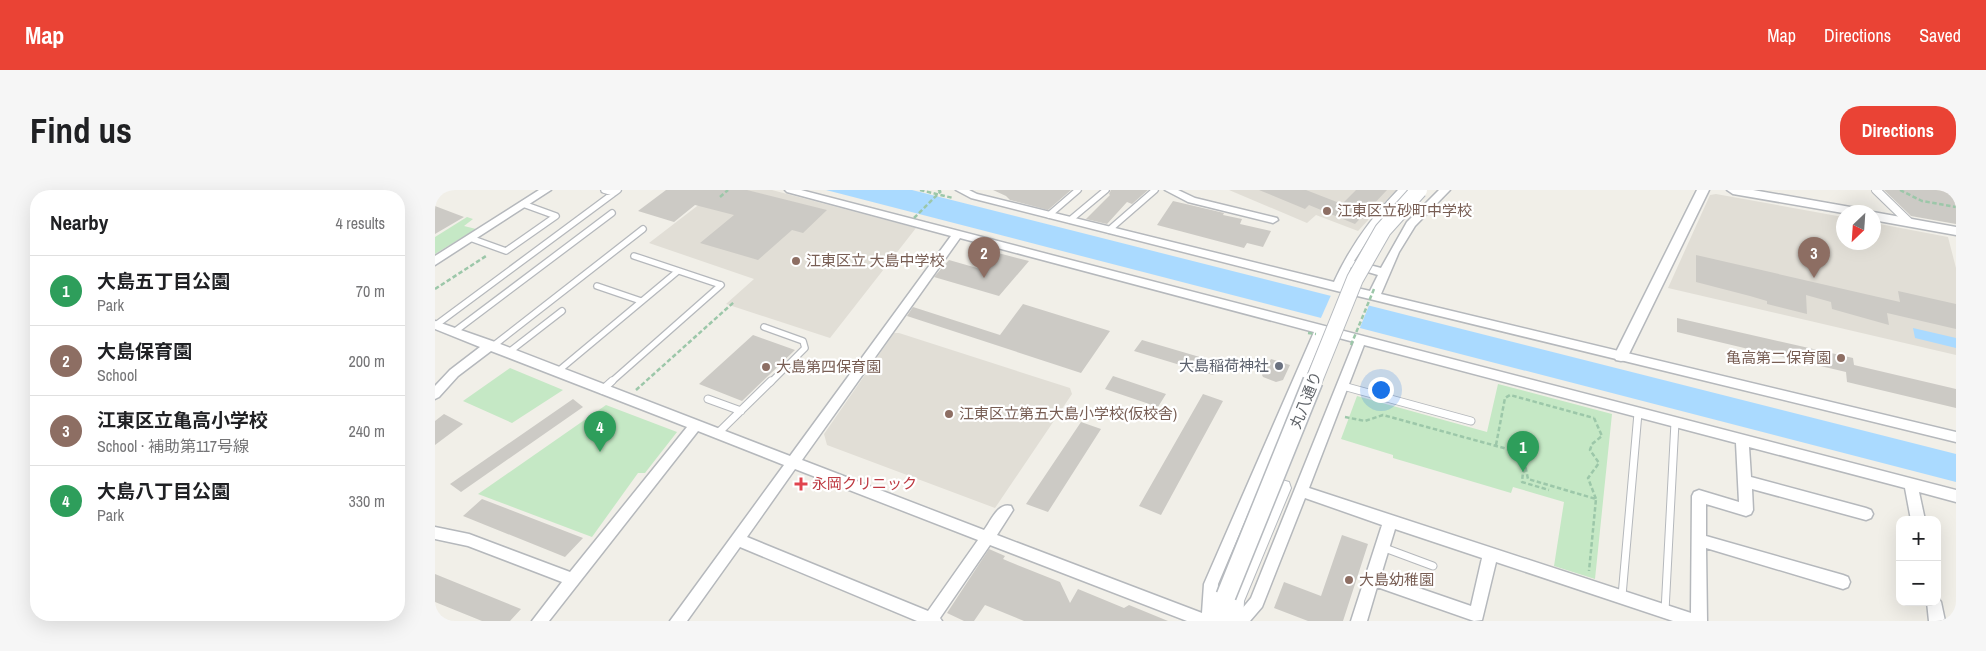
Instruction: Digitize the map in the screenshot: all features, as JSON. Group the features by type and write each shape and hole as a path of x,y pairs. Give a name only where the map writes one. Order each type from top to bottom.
{"main road":[{"name":"丸八通り","path":"1231,606 1355,279 1383,230 1419,190"},
{"name":"丸八通り","path":"1210,621 1231,606 1375,259 1396,226 1430,190"}],"street":[{"path":"435,261 546,190"},
{"path":"790,190 1320,330 1356,343 1591,400 1956,496"},
{"path":"961,190 974,196 1337,287 1374,292 1621,356 1956,436"},
{"path":"1170,190 1192,200 1273,220"},
{"path":"1337,287 1360,240 1381,212 1404,190"},
{"path":"1374,292 1394,252 1411,224 1445,190"},
{"path":"1621,356 1703,190"},
{"path":"1733,190 1836,208"},
{"path":"1875,190 1909,222"},
{"path":"1881,217 1956,233"},
{"path":"678,621 958,234"},
{"path":"1348,263 1384,273"},
{"path":"436,325 1205,621"},
{"path":"1210,621 1211,584 1320,330"},
{"path":"1240,621 1257,602 1343,386 1356,343"},
{"path":"435,394 454,373 492,346"},
{"path":"540,621 695,426"},
{"path":"1699,621 1699,496 1746,510 1742,440"},
{"path":"1744,481 1866,514"},
{"path":"1911,484 1917,516"},
{"path":"1302,491 1390,523 1622,596 1693,621"},
{"path":"737,539 931,621 1006,510"},
{"path":"1359,621 1390,523"},
{"path":"435,533 469,540 573,580"},
{"path":"1699,540 1843,582"},
{"path":"1373,579 1477,615 1490,554"},
{"path":"1935,606 1937,621"}],"lane":[{"path":"604,190 616,192"},
{"path":"1049,215 1079,190"},
{"path":"1070,220 1106,190"},
{"path":"1109,230 1155,190"},
{"path":"436,325 616,192"},
{"path":"470,238 505,251 556,216 523,204"},
{"path":"453,332 612,213"},
{"path":"492,346 643,229"},
{"path":"602,390 721,285 634,256"},
{"path":"557,372 677,271"},
{"path":"597,286 641,301"},
{"path":"509,352 562,310"},
{"path":"717,434 805,348 803,341 764,327"},
{"path":"1343,386 1471,421"},
{"path":"708,399 741,411"},
{"path":"1622,596 1638,413"},
{"path":"1665,611 1675,422"},
{"path":"1382,548 1433,566"}],"path":[{"path":"720,196 728,190"},
{"path":"914,218 939,190"},
{"path":"1900,190 1923,201 1956,207"},
{"path":"435,289 498,248"},
{"path":"1356,343 1374,292"},
{"path":"625,399 734,302"},
{"path":"1496,445 1505,398 1510,396 1593,418"},
{"path":"1587,585 1596,499 1596,493 1589,484 1588,478 1589,474 1599,463 1591,450 1592,444 1602,436 1593,418 1590,408 1591,400"},
{"path":"1345,417 1365,421 1383,415 1496,445 1520,455 1527,470 1528,479 1596,499"},
{"path":"1527,470 1523,472 1522,482 1549,490"}],"shaded area":[{"name":"江東区立 大島中学校","path":"718,190 772,190 916,228 830,338 726,304 754,279 649,243"},
{"name":"江東区立砂町中学校","path":"1229,190 1396,190 1358,231 1316,215 1307,223"},
{"path":"1716,194 1836,216 1836,250 1881,250 1881,224 1948,237 1956,268 1956,355 1668,288 1710,195"},
{"name":"江東区立第五大島小学校(仮校舎)","path":"894,333 1070,388 1072,394 995,508 827,445 824,434"}],"green space":[{"path":"467,217 473,219 464,226 476,229 435,254 435,237"},
{"path":"510,368 563,390 512,423 463,401"},
{"path":"1498,384 1612,414 1595,579 1554,566 1564,502 1513,487 1511,493 1393,458 1393,455 1341,439 1357,396 1487,432"},
{"path":"606,405 677,432 645,473 638,473 592,537 478,494"}],"water":[{"path":"826,190 912,190 1956,454 1956,482"},
{"path":"1913,328 1956,338 1956,348 1915,338"}],"pier":[{"path":"1332,293 1370,303 1359,330 1320,320"}],"building":[{"path":"666,190 747,190 827,210 803,233 792,230 758,260 700,243 734,215 695,205 674,222 638,211"},
{"path":"993,190 1071,190 1048,210 1010,200"},
{"path":"1111,190 1148,190 1132,204 1127,202 1107,224 1086,219 1110,195"},
{"path":"1259,190 1306,190 1342,204 1356,190 1387,190 1355,224 1309,205 1305,209"},
{"path":"1884,190 1956,190 1956,224 1911,216"},
{"path":"1173,201 1224,213 1223,215 1242,219 1240,224 1271,231 1263,247 1247,243 1244,248 1157,225"},
{"path":"435,206 464,217 435,234"},
{"path":"998,253 1029,261 999,296 934,277 949,260 984,270"},
{"path":"1696,255 1900,302 1898,291 1956,304 1956,329 1887,313 1889,325 1832,309 1831,302 1806,295 1807,314 1767,304 1767,301 1696,282"},
{"path":"1023,304 1110,331 1081,373 907,316 913,307 1000,335"},
{"path":"1677,318 1853,358 1854,365 1956,389 1956,408 1847,382 1846,372 1677,332"},
{"path":"753,335 795,350 742,401 699,384"},
{"path":"1142,340 1220,363 1213,375 1134,351"},
{"path":"1271,359 1290,365 1283,380 1276,382 1263,377 1262,375"},
{"path":"1113,376 1166,394 1158,407 1105,389"},
{"path":"1203,394 1223,401 1161,515 1139,506"},
{"path":"573,399 583,407 461,492 450,484"},
{"path":"444,414 463,424 435,445 435,421"},
{"path":"1081,422 1101,429 1048,512 1026,504"},
{"path":"482,499 583,538 565,557 463,516"},
{"path":"1342,535 1368,544 1343,621 1308,621 1274,608 1284,582 1321,596"},
{"path":"989,549 1005,556 1003,559 1060,582 1070,603 1078,589 1124,608 1129,605 1168,621 1024,621 985,605 974,621 964,621 947,613"},
{"path":"435,574 521,609 510,621 482,621 435,602"}],"place":[{"name":"江東区立砂町中学校","path":"1327,211"},
{"name":"江東区立 大島中学校","path":"796,261"},
{"name":"大島保育園","path":"984,278"},
{"name":"江東区立亀高小学校","path":"1814,278"},
{"name":"亀高第二保育園","path":"1841,358"},
{"name":"大島稲荷神社","path":"1279,366"},
{"name":"大島第四保育園","path":"766,367"},
{"name":"江東区立第五大島小学校(仮校舎)","path":"949,414"},
{"name":"大島八丁目公園","path":"600,452"},
{"name":"大島五丁目公園","path":"1523,472"},
{"name":"永岡クリニック","path":"801,484"},
{"name":"大島幼稚園","path":"1349,580"}]}
